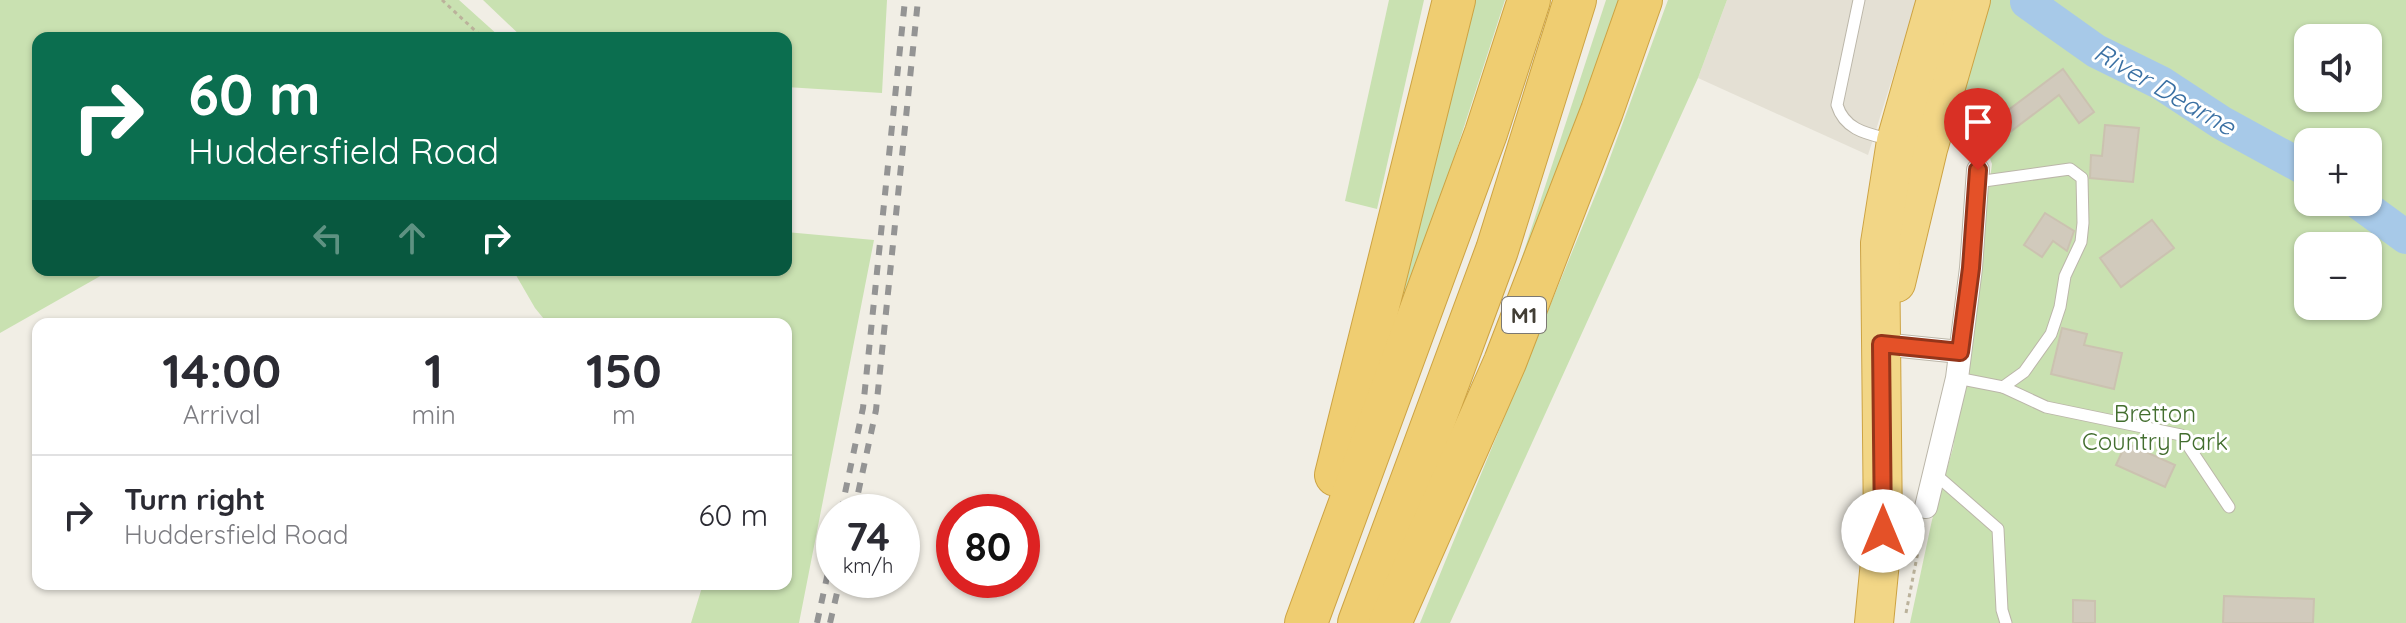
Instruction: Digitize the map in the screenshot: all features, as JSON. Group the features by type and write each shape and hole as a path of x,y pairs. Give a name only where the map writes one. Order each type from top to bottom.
{"highway":[{"path":"1297,623 1454,0"},
{"path":"1306,623 1486,133 1529,0"},
{"name":"M1","path":"1359,623 1497,250 1575,0"},
{"name":"M1","path":"1390,623 1505,362 1602,111 1641,0"},
{"path":"1874,623 1883,531 1881,344 1936,0"},
{"path":"1912,145 1971,0"}],"street":[{"path":"1926,507 1957,378 1971,268 1977,176"},
{"path":"1881,344 1960,352"}],"lane":[{"path":"1859,0 1837,105 1840,115 1853,128 1912,145"},
{"path":"1977,176 2070,169 2082,178 2081,242 2065,276 2060,307 2051,334 2024,372 2003,387"},
{"path":"1957,378 2003,387 2046,407 2181,435 2229,507"},
{"path":"1934,474 1998,529 2001,539 1998,556 2001,598 2006,623"}],"path":[{"path":"442,0 477,32"},
{"path":"1903,623 1926,507"}],"shaded area":[{"path":"1727,0 1917,0 1868,155 1698,78"}],"green space":[{"path":"0,0 459,0 495,32 32,32 32,276 100,276 0,333"},
{"path":"483,0 887,0 882,93 792,87 792,32 517,32"},
{"path":"1389,0 1424,0 1377,209 1345,201"},
{"path":"1474,0 1505,0 1409,297 1389,325"},
{"path":"1606,0 1631,0 1489,358"},
{"path":"1668,0 1727,0 1698,78 1450,623 1420,623 1604,174"},
{"name":"Bretton Country Park","path":"1987,0 2406,0 2406,623 1910,623 1932,520 1953,448 1992,164 1963,84"},
{"path":"792,233 874,240 824,494 816,494 816,536 799,623 691,623 701,590 792,590 792,318 543,318 516,276 792,276"}],"building":[{"path":"2063,69 2094,112 2079,123 2059,95 2010,132 1999,117"},
{"path":"2105,125 2139,128 2133,182 2090,178 2091,155 2102,156"},
{"path":"2045,213 2074,231 2067,251 2053,241 2042,257 2024,245"},
{"path":"2152,220 2174,248 2121,287 2100,258"},
{"path":"2062,328 2087,334 2084,345 2122,353 2114,389 2051,374"},
{"path":"2126,443 2175,465 2165,487 2116,465"},
{"path":"2224,596 2314,599 2313,623 2223,623"},
{"path":"2073,600 2095,601 2095,623 2073,623"}],"waterway":[{"name":"River Dearne","path":"2027,2 2096,51 2161,83 2222,123 2294,162"},
{"name":"River Dearne","path":"2377,216 2406,237"}],"railway":[{"path":"845,494 863,408 905,0"},
{"path":"858,494 876,410 918,0"},
{"path":"817,623 822,598"},
{"path":"830,623 836,598"}],"route":[{"path":"1883,531 1881,344 1960,352 1971,268 1978,170"}]}
